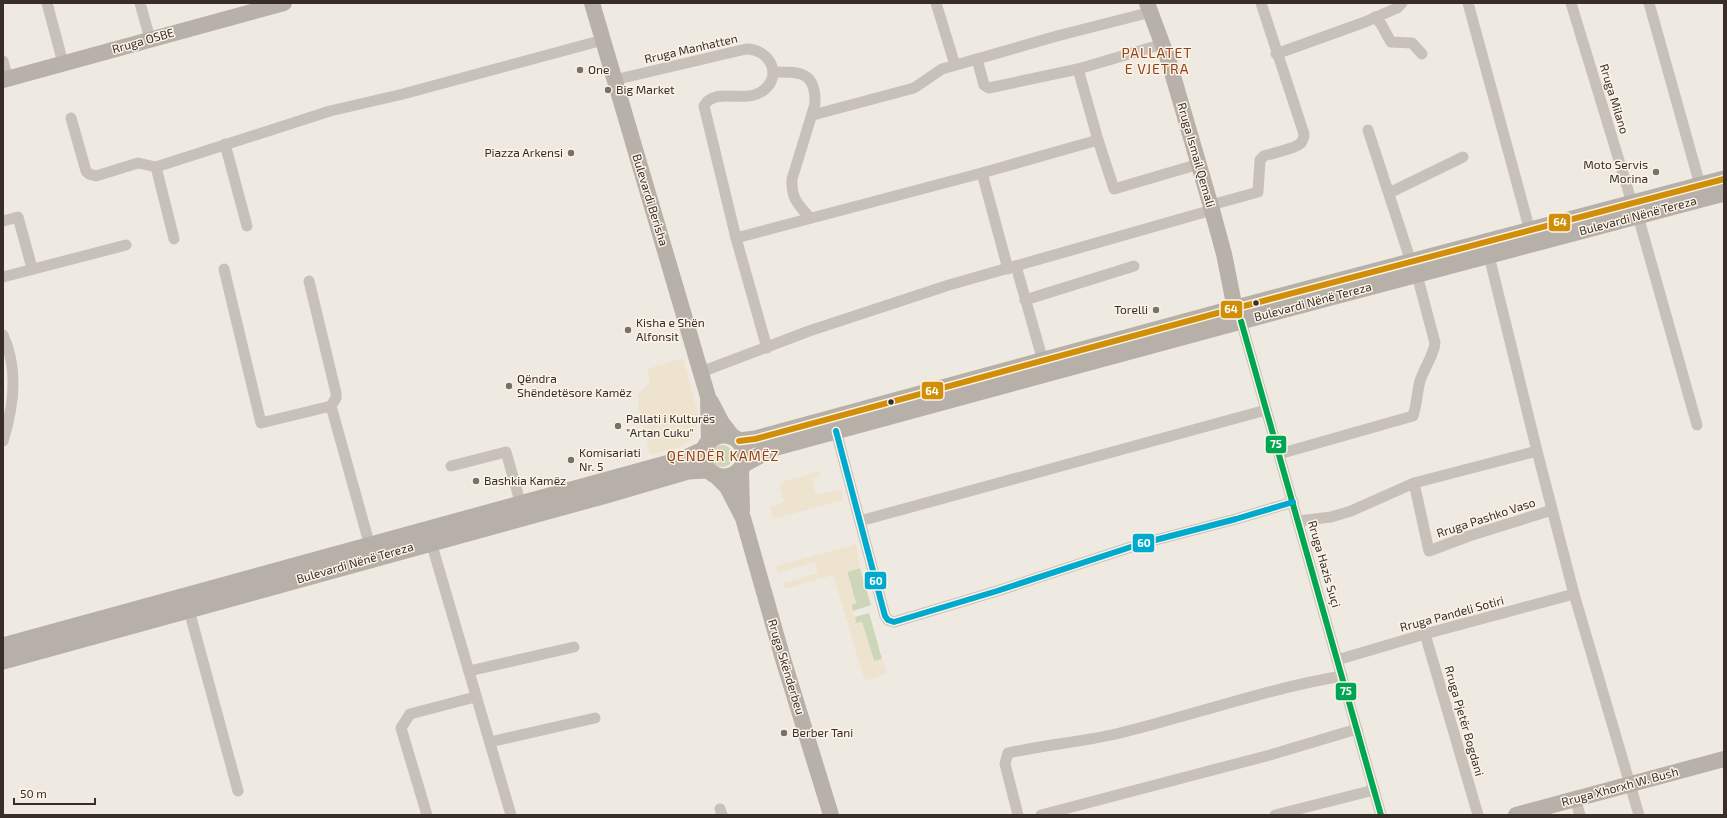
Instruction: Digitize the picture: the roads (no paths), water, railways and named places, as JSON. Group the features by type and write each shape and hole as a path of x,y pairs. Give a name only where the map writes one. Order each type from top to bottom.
{"main road":[{"name":"Rruga OSBE","path":"6,79 284,3"},
{"name":"Bulevardi Berisha","path":"592,3 702,372 708,397 722,423 735,438"},
{"name":"Rruga Ismail Qemali","path":"1149,8 1163,44 1212,208 1238,315"},
{"name":"Bulevardi Nënë Tereza","path":"1414,269 1488,256 1635,210 1700,185 1724,179"},
{"name":"Bulevardi Nënë Tereza","path":"3,661 189,610 429,536 521,505 684,459 719,435 735,438 755,439 1043,361 1238,315 1414,269 1530,231 1724,193"},
{"name":"Bulevardi Nënë Tereza","path":"3,646 370,546 429,536 606,495 688,471 711,473 727,477 735,475 742,467 773,448 1238,315"},
{"name":"Bulevardi Berisha","path":"706,445 708,397"},
{"path":"735,438 745,451 742,467"},
{"path":"706,445 703,458 711,473"},
{"name":"Rruga Skënderbeu","path":"742,467 742,518"},
{"name":"Rruga Skënderbeu","path":"711,473 727,488 742,518 831,815"},
{"name":"Rruga Xhorxh W. Bush","path":"1516,815 1724,759"}],"street":[{"path":"47,3 63,63"},
{"path":"140,3 150,39"},
{"path":"936,3 955,65"},
{"path":"702,372 877,308 1212,208 1258,192 1260,160 1264,156 1296,146 1301,143 1304,138 1304,134 1276,54 1261,3"},
{"path":"1276,54 1375,17 1397,8 1402,3"},
{"path":"1468,3 1530,231"},
{"name":"Rruga Milano","path":"1571,3 1635,210 1697,425"},
{"path":"1649,3 1700,185"},
{"path":"812,115 914,88 942,69 1149,8"},
{"path":"1375,17 1381,24 1391,42 1412,43 1422,54"},
{"path":"71,118 86,171 89,174 96,176 138,163 156,167 330,111 402,94 603,40"},
{"path":"977,59 984,85 989,88 1078,69 1163,44"},
{"name":"Rruga Manhatten","path":"614,80 746,49 760,51 770,60 773,72"},
{"path":"3,61 6,79"},
{"path":"1078,69 1098,140 1114,189 1199,164"},
{"path":"767,348 736,238 704,106 706,102 714,97 746,96 761,92 770,83 773,72 803,74 808,77 812,82 816,94 815,104 792,179 792,191 795,200 810,218"},
{"path":"1279,454 1413,416 1420,381 1433,351 1435,342 1414,269 1368,130"},
{"path":"736,238 982,173 1098,140"},
{"path":"225,144 247,226"},
{"path":"1389,193 1463,157"},
{"path":"156,167 174,239"},
{"path":"982,173 1012,267 1025,300 1043,361"},
{"path":"3,221 18,218 32,268"},
{"path":"3,277 32,268 126,245"},
{"path":"1488,256 1574,594 1639,815"},
{"path":"1025,300 1134,266"},
{"path":"224,269 261,423 332,406"},
{"path":"309,281 336,393 336,398 332,406 370,546"},
{"name":"Rruga Hazis Suçi","path":"1238,315 1381,815"},
{"path":"3,335 11,360 14,380 13,401 3,441"},
{"path":"860,521 1266,410"},
{"path":"836,431 885,616 888,620 894,622 997,591 1140,544 1236,519 1292,502"},
{"path":"1298,521 1331,517 1351,511 1414,483 1537,451"},
{"path":"452,466 506,452 521,505"},
{"name":"Rruga Pashko Vaso","path":"1414,483 1429,551 1469,536 1552,510"},
{"path":"429,536 470,671 475,697 490,742 511,815"},
{"name":"Rruga Pandeli Sotiri","path":"1337,660 1425,634 1574,594"},
{"path":"189,610 238,791"},
{"name":"Rruga Pjetër Bogdani","path":"1425,634 1478,815"},
{"path":"470,671 574,647"},
{"path":"1018,815 1005,764 1008,753 1115,734 1305,682 1342,676"},
{"path":"426,815 401,728 410,714 475,697"},
{"path":"490,742 595,718"},
{"path":"1040,815 1270,755 1357,729"},
{"path":"1275,815 1374,790"},
{"path":"1576,799 1580,815"}],"place":[{"name":"One","path":"580,70"},
{"name":"Big Market","path":"608,90"},
{"name":"Piazza Arkensi","path":"571,153"},
{"name":"Moto Servis Morina","path":"1656,172"},
{"name":"Torelli","path":"1156,310"},
{"name":"Kisha e Shën Alfonsit","path":"628,330"},
{"name":"Qëndra Shëndetësore Kamëz","path":"509,386"},
{"name":"Pallati i Kulturës \"Artan Cuku\"","path":"618,426"},
{"name":"Komisariati Nr. 5","path":"571,460"},
{"name":"Bashkia Kamëz","path":"476,481"},
{"name":"Berber Tani","path":"784,733"}],"district":[{"name":"PALLATET E VJETRA","path":"1157,62"},
{"name":"QENDËR KAMËZ","path":"723,456"}]}
